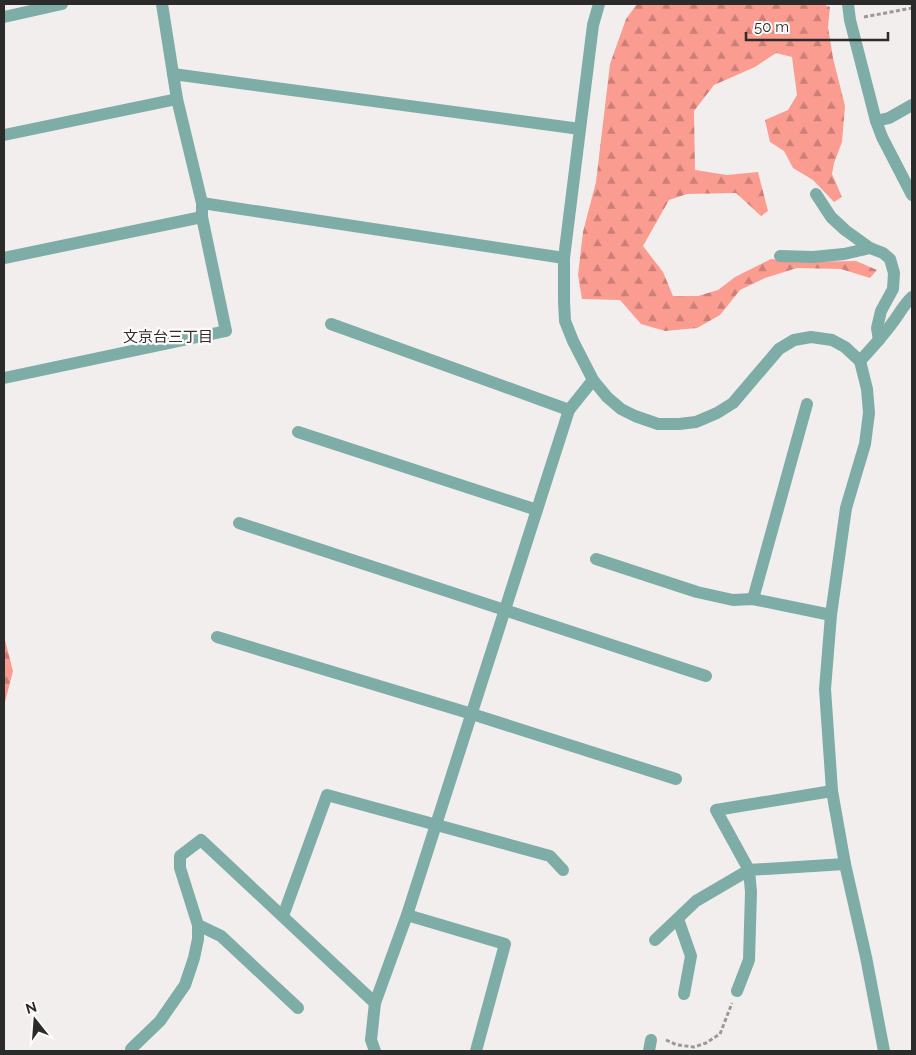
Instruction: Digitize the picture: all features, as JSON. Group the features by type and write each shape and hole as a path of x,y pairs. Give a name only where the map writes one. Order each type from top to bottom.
{"street":[{"path":"4,17 62,4"},
{"path":"4,378 226,331 202,217 202,203 177,99 162,4"},
{"path":"599,4 593,25 564,258 566,321 577,349 593,380 607,397 621,409 658,424 679,424 696,422 717,413 733,403 780,348 794,340 811,337 832,340 845,347 860,361 867,388 869,413 865,444 846,508 831,615 825,689 832,791 845,864 866,957 884,1051"},
{"path":"848,4 850,20 876,121 882,137 912,195"},
{"path":"173,74 580,129"},
{"path":"4,135 177,99"},
{"path":"876,121 889,118 912,105"},
{"path":"816,194 831,217 844,230 890,259 894,273 893,289 881,311 878,328 879,340"},
{"path":"202,203 564,258"},
{"path":"4,258 202,217"},
{"path":"780,256 844,254 870,248"},
{"path":"860,361 879,340 905,303 912,297"},
{"path":"331,324 569,410"},
{"path":"375,1051 371,1040 375,1003 407,915 569,410 593,380"},
{"path":"753,599 808,404"},
{"path":"298,432 537,510"},
{"path":"239,523 706,676"},
{"path":"596,559 697,592 733,600 753,599 831,615"},
{"path":"217,637 472,714 676,779"},
{"path":"736,991 749,960 751,892 749,870 716,810 832,791"},
{"path":"283,916 327,795 550,856 563,870"},
{"path":"131,1051 160,1021 185,985 194,958 198,939 198,925 180,868 180,856 201,840 375,1003"},
{"path":"655,940 696,901 749,870 845,864"},
{"path":"407,915 505,944 476,1051"},
{"path":"678,919 692,956 684,994"},
{"path":"198,925 221,936 298,1008"}],"path":[{"path":"850,20 912,8"},
{"path":"650,1046 662,1038 677,1045 694,1047 706,1043 720,1034 736,991"}],"green space":[{"path":"637,4 822,4 830,7 828,27 833,58 845,106 842,142 832,174 842,197 834,202 813,180 793,168 784,151 770,142 765,120 788,110 797,95 792,57 776,53 755,67 714,85 694,111 695,170 727,175 758,172 768,211 761,216 736,193 687,194 669,200 643,246 663,272 673,296 698,296 718,290 735,277 771,259 799,262 856,261 877,270 870,278 841,269 797,268 765,278 740,290 720,315 697,328 665,331 641,324 620,300 582,299 578,275 583,232 596,182 610,64 626,19"},
{"path":"4,636 13,671 4,706"}],"district":[{"name":"文京台三丁目","path":"168,337"}]}
